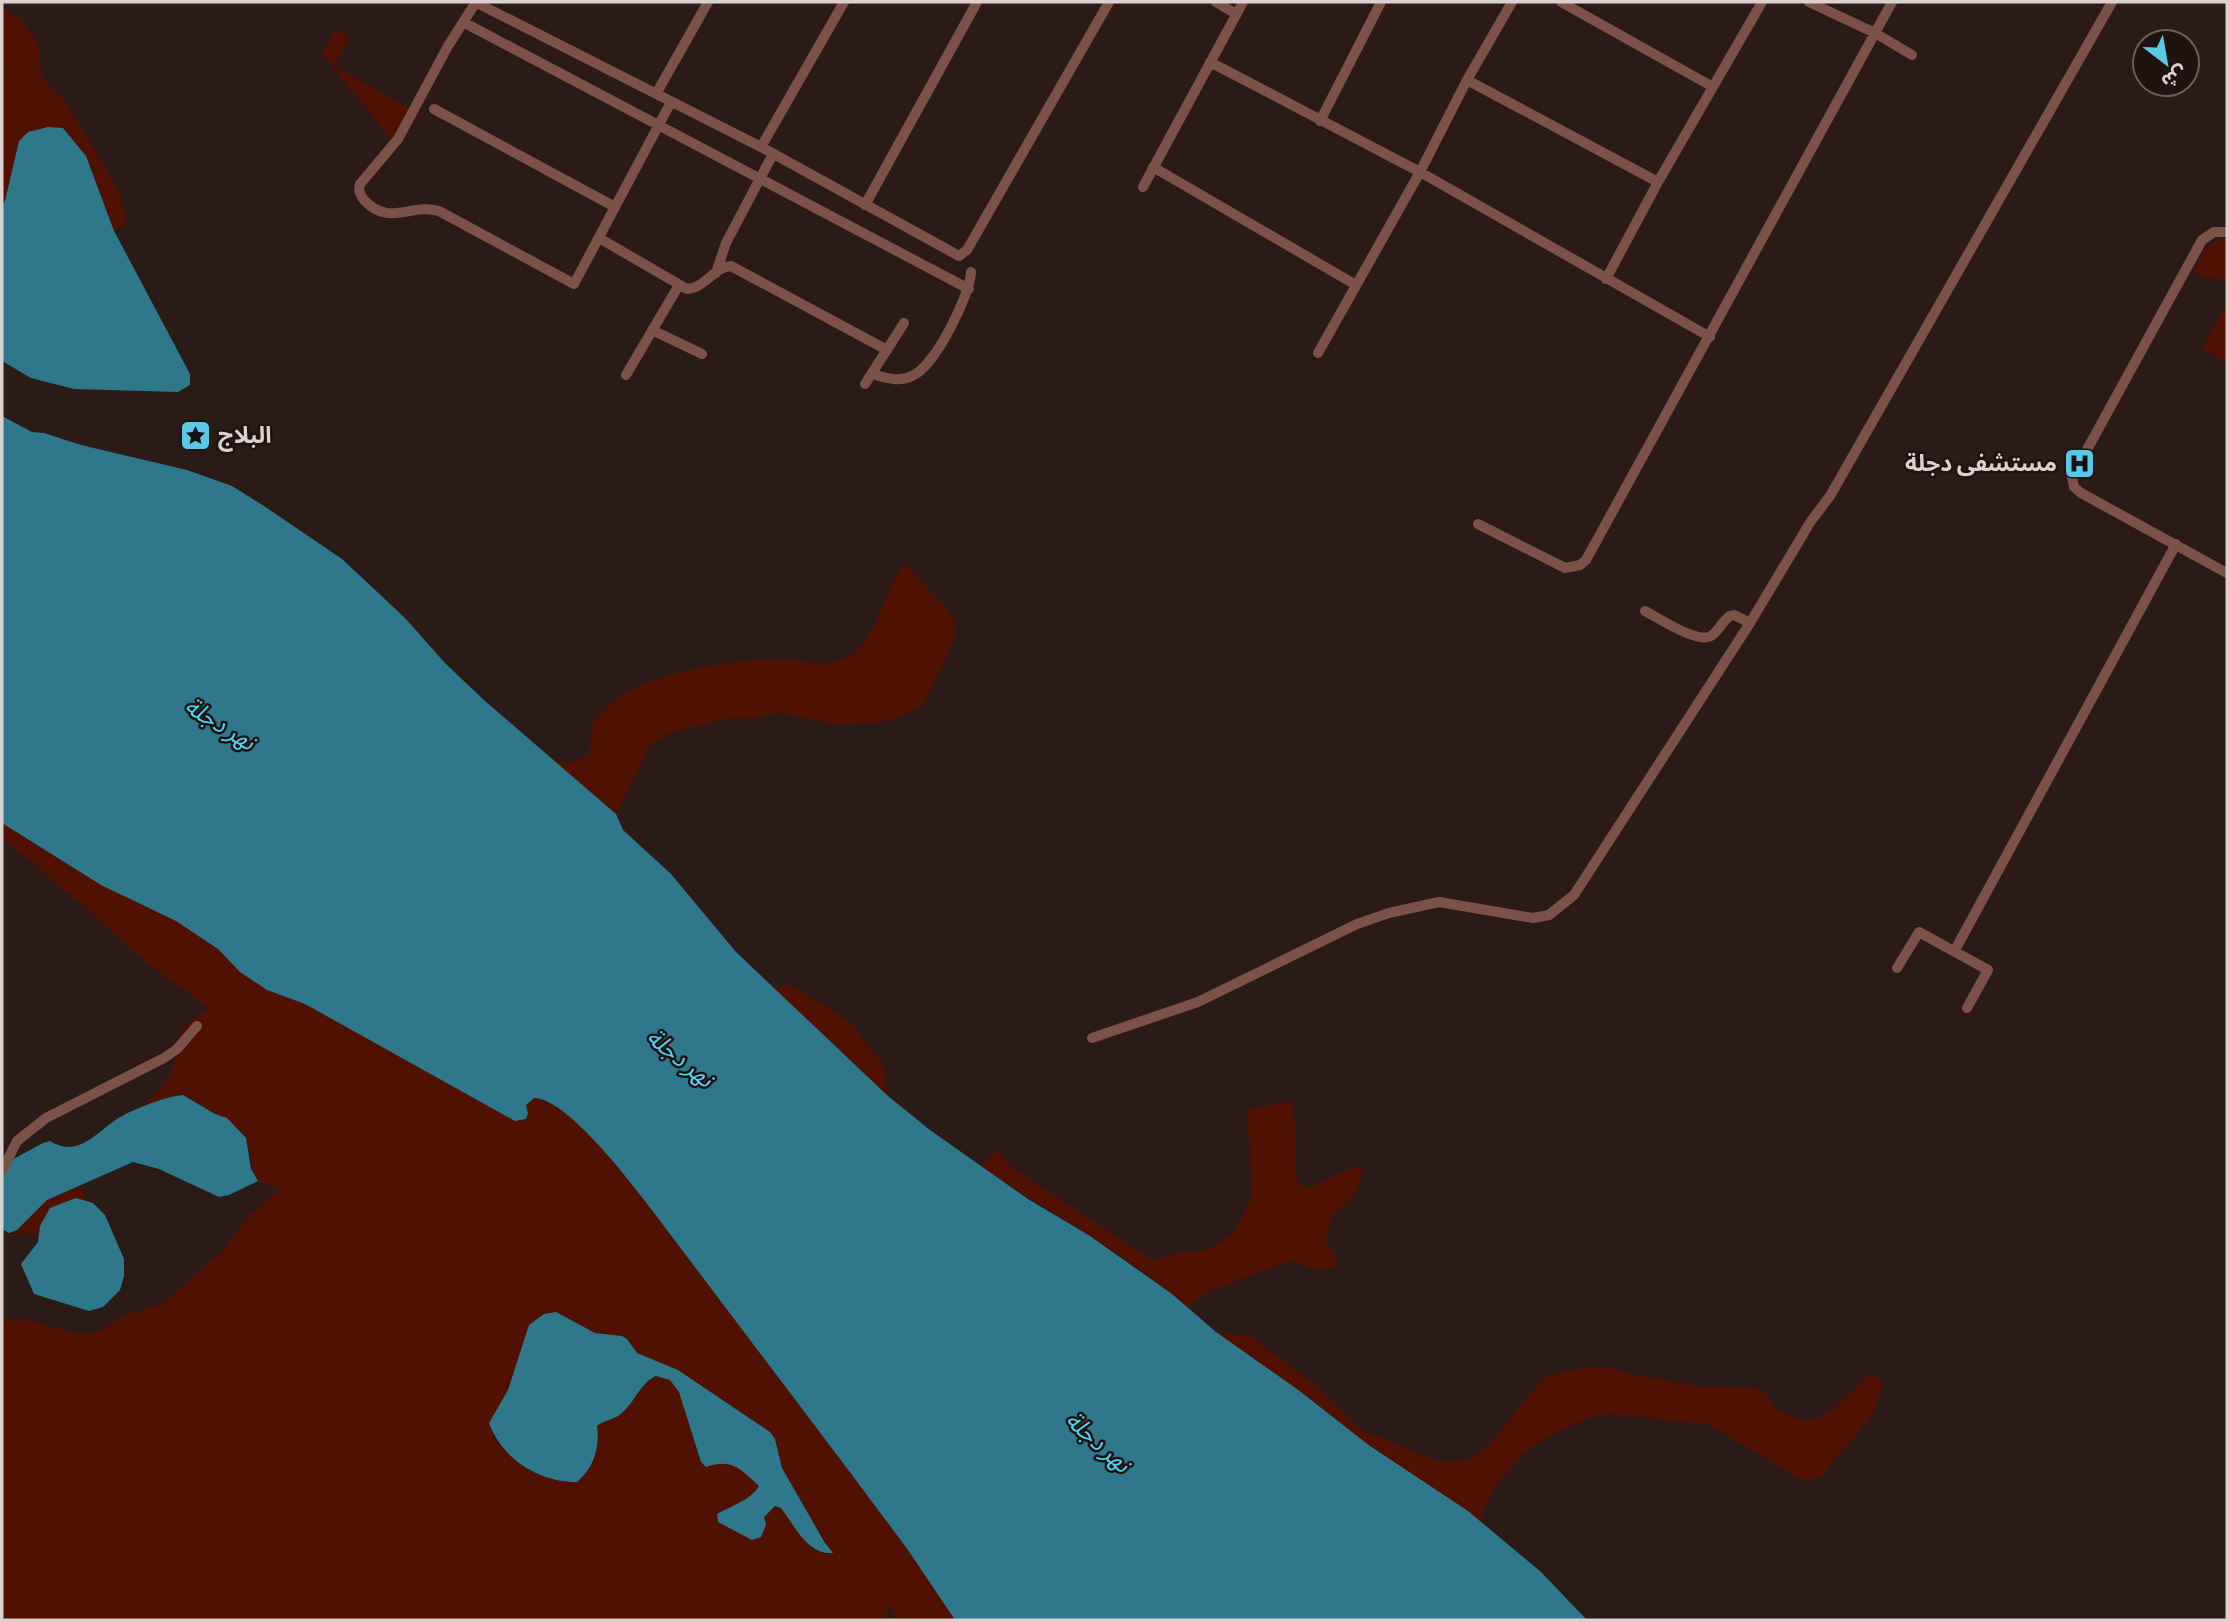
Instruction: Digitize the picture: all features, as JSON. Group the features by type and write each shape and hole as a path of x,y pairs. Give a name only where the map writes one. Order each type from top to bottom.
{"street":[{"path":"671,102 573,284 439,211 428,208 387,214 373,207 362,197 359,190 360,184 398,139 476,2 761,147 956,255 965,253 1109,2"},
{"path":"656,94 708,2"},
{"path":"761,147 844,2"},
{"path":"866,205 977,2"},
{"path":"1216,2 1236,14"},
{"path":"1143,187 1242,2"},
{"path":"1320,121 1381,2"},
{"path":"1318,353 1420,172 1467,79 1512,2"},
{"path":"1562,2 1713,87"},
{"path":"1606,279 1658,182 1762,2"},
{"path":"1809,2 1875,33 1912,55"},
{"path":"1478,523 1564,568 1580,565 1586,560 1892,2"},
{"path":"1092,1038 1207,998 1357,924 1389,913 1438,902 1534,918 1549,915 1574,895 1750,622 1811,521 1830,496 2112,2"},
{"path":"463,22 969,289"},
{"path":"1210,62 1420,172 1710,337"},
{"path":"1467,79 1658,182"},
{"path":"434,109 615,207"},
{"path":"716,273 726,243 773,154"},
{"path":"1153,167 1356,285"},
{"path":"2227,232 2214,232 2202,240 2072,477 2074,487 2081,493 2227,573"},
{"path":"598,238 687,289 701,286 725,266 737,269 887,350"},
{"path":"872,374 887,379 902,379 926,367 969,289 971,272"},
{"path":"626,375 679,285"},
{"path":"865,384 904,323"},
{"path":"652,330 702,354"},
{"path":"1955,950 2176,544"},
{"path":"1645,611 1693,636 1703,638 1712,635 1730,616 1734,615 1750,622"},
{"path":"1897,968 1919,932 1955,950 1988,970 1967,1008"},
{"path":"2,1171 12,1148 36,1126 67,1106 164,1058 182,1044 197,1026"}],"shaded area":[{"path":"2,9 21,19 36,40 40,50 39,67 47,85 62,98 77,120 119,191 127,224 114,231 86,156 63,127 2,205 2,80 7,76 2,67"},
{"path":"336,29 350,37 336,63 338,68 419,114 398,147 322,54"},
{"path":"2220,239 2227,240 2227,284 2212,276 2209,280 2194,271 2207,246"},
{"path":"2227,303 2227,364 2202,348"},
{"path":"905,563 954,618 956,634 931,691 921,706 897,718 876,723 836,724 778,713 755,718 730,718 669,733 650,746 616,814 553,761 574,762 588,755 594,720 618,698 637,687 684,672 735,662 778,659 821,663 847,657 868,637 892,584"},
{"path":"2,823 101,885 176,921 218,949 240,972 267,990 305,1004 515,1121 523,1121 528,1114 526,1105 534,1098 547,1101 562,1110 594,1140 645,1201 908,1550 955,1620 899,1620 888,1606 886,1612 890,1620 2,1620 2,1319 24,1319 77,1334 95,1333 127,1314 159,1305 225,1248 249,1215 280,1188 258,1181 253,1171 248,1145 227,1120 173,1096 140,1109 168,1080 177,1056 182,1028 208,1008 146,962 2,838","holes":["556,1312 595,1333 628,1339 637,1353 678,1370 770,1432 775,1439 782,1468 832,1553 813,1550 781,1508 775,1506 764,1517 717,1513 746,1499 759,1486 736,1467 723,1464 706,1467 701,1462 679,1392 670,1380 656,1376 650,1379 621,1413 596,1427 596,1453 583,1477 537,1475 507,1453 496,1442 489,1423 508,1390 532,1332"]},
{"path":"789,985 830,1008 853,1025 883,1066 888,1096 774,989"},
{"path":"1290,1101 1294,1110 1296,1173 1299,1184 1309,1188 1353,1167 1363,1168 1357,1189 1348,1204 1332,1215 1325,1244 1335,1253 1335,1266 1314,1269 1292,1260 1209,1291 1187,1308 1113,1251 981,1166 997,1150 1013,1168 1153,1261 1185,1251 1198,1252 1233,1234 1252,1198 1247,1110"},
{"path":"80,1186 87,1201 76,1198 40,1226 39,1234 9,1233 17,1230 47,1200"},
{"path":"1216,1332 1255,1337 1308,1379 1360,1429 1437,1461 1468,1461 1490,1444 1544,1377 1582,1368 1611,1368 1634,1375 1702,1387 1756,1388 1766,1394 1775,1408 1802,1421 1818,1419 1837,1405 1870,1373 1883,1382 1875,1411 1822,1475 1813,1479 1802,1480 1707,1424 1613,1414 1592,1417 1559,1431 1524,1452 1497,1484 1482,1513 1484,1524 1370,1446"}],"water":[{"path":"48,127 63,128 86,156 114,231 190,374 190,385 178,392 74,389 31,378 2,361 2,205 19,141 28,132"},
{"name":"نهر دجلة","path":"2,416 32,432 187,470 232,486 342,559 405,618 445,663 485,701 616,814 623,830 671,874 736,952 888,1096 930,1130 1028,1199 1090,1236 1172,1294 1216,1332 1297,1389 1370,1446 1468,1511 1541,1572 1587,1620 955,1620 908,1550 645,1201 594,1140 561,1110 547,1101 534,1098 526,1105 526,1119 515,1121 305,1004 267,990 240,972 218,949 176,921 101,885 2,823"},
{"path":"183,1095 227,1118 246,1138 251,1169 258,1181 219,1197 159,1169 133,1162 47,1200 17,1230 9,1233 2,1229 2,1167 6,1163 50,1141 61,1146 80,1145 129,1113 160,1100"},
{"path":"76,1198 93,1203 105,1215 124,1259 124,1276 120,1290 103,1307 89,1311 34,1294 21,1264 38,1242 40,1226 50,1208"},
{"path":"556,1312 595,1333 622,1336 637,1353 678,1370 770,1432 775,1439 782,1468 833,1553 816,1549 809,1544 781,1508 775,1506 764,1517 766,1525 761,1537 752,1540 718,1522 717,1514 746,1499 759,1486 736,1467 723,1464 706,1467 701,1462 679,1392 670,1380 656,1376 650,1379 622,1413 597,1426 598,1442 594,1457 588,1470 577,1482 536,1473 513,1457 495,1436 489,1423 508,1390 529,1325 544,1314"}],"place":[{"name":"البلاج","path":"195,435"},
{"name":"مستشفى دجلة","path":"2080,463"}]}
